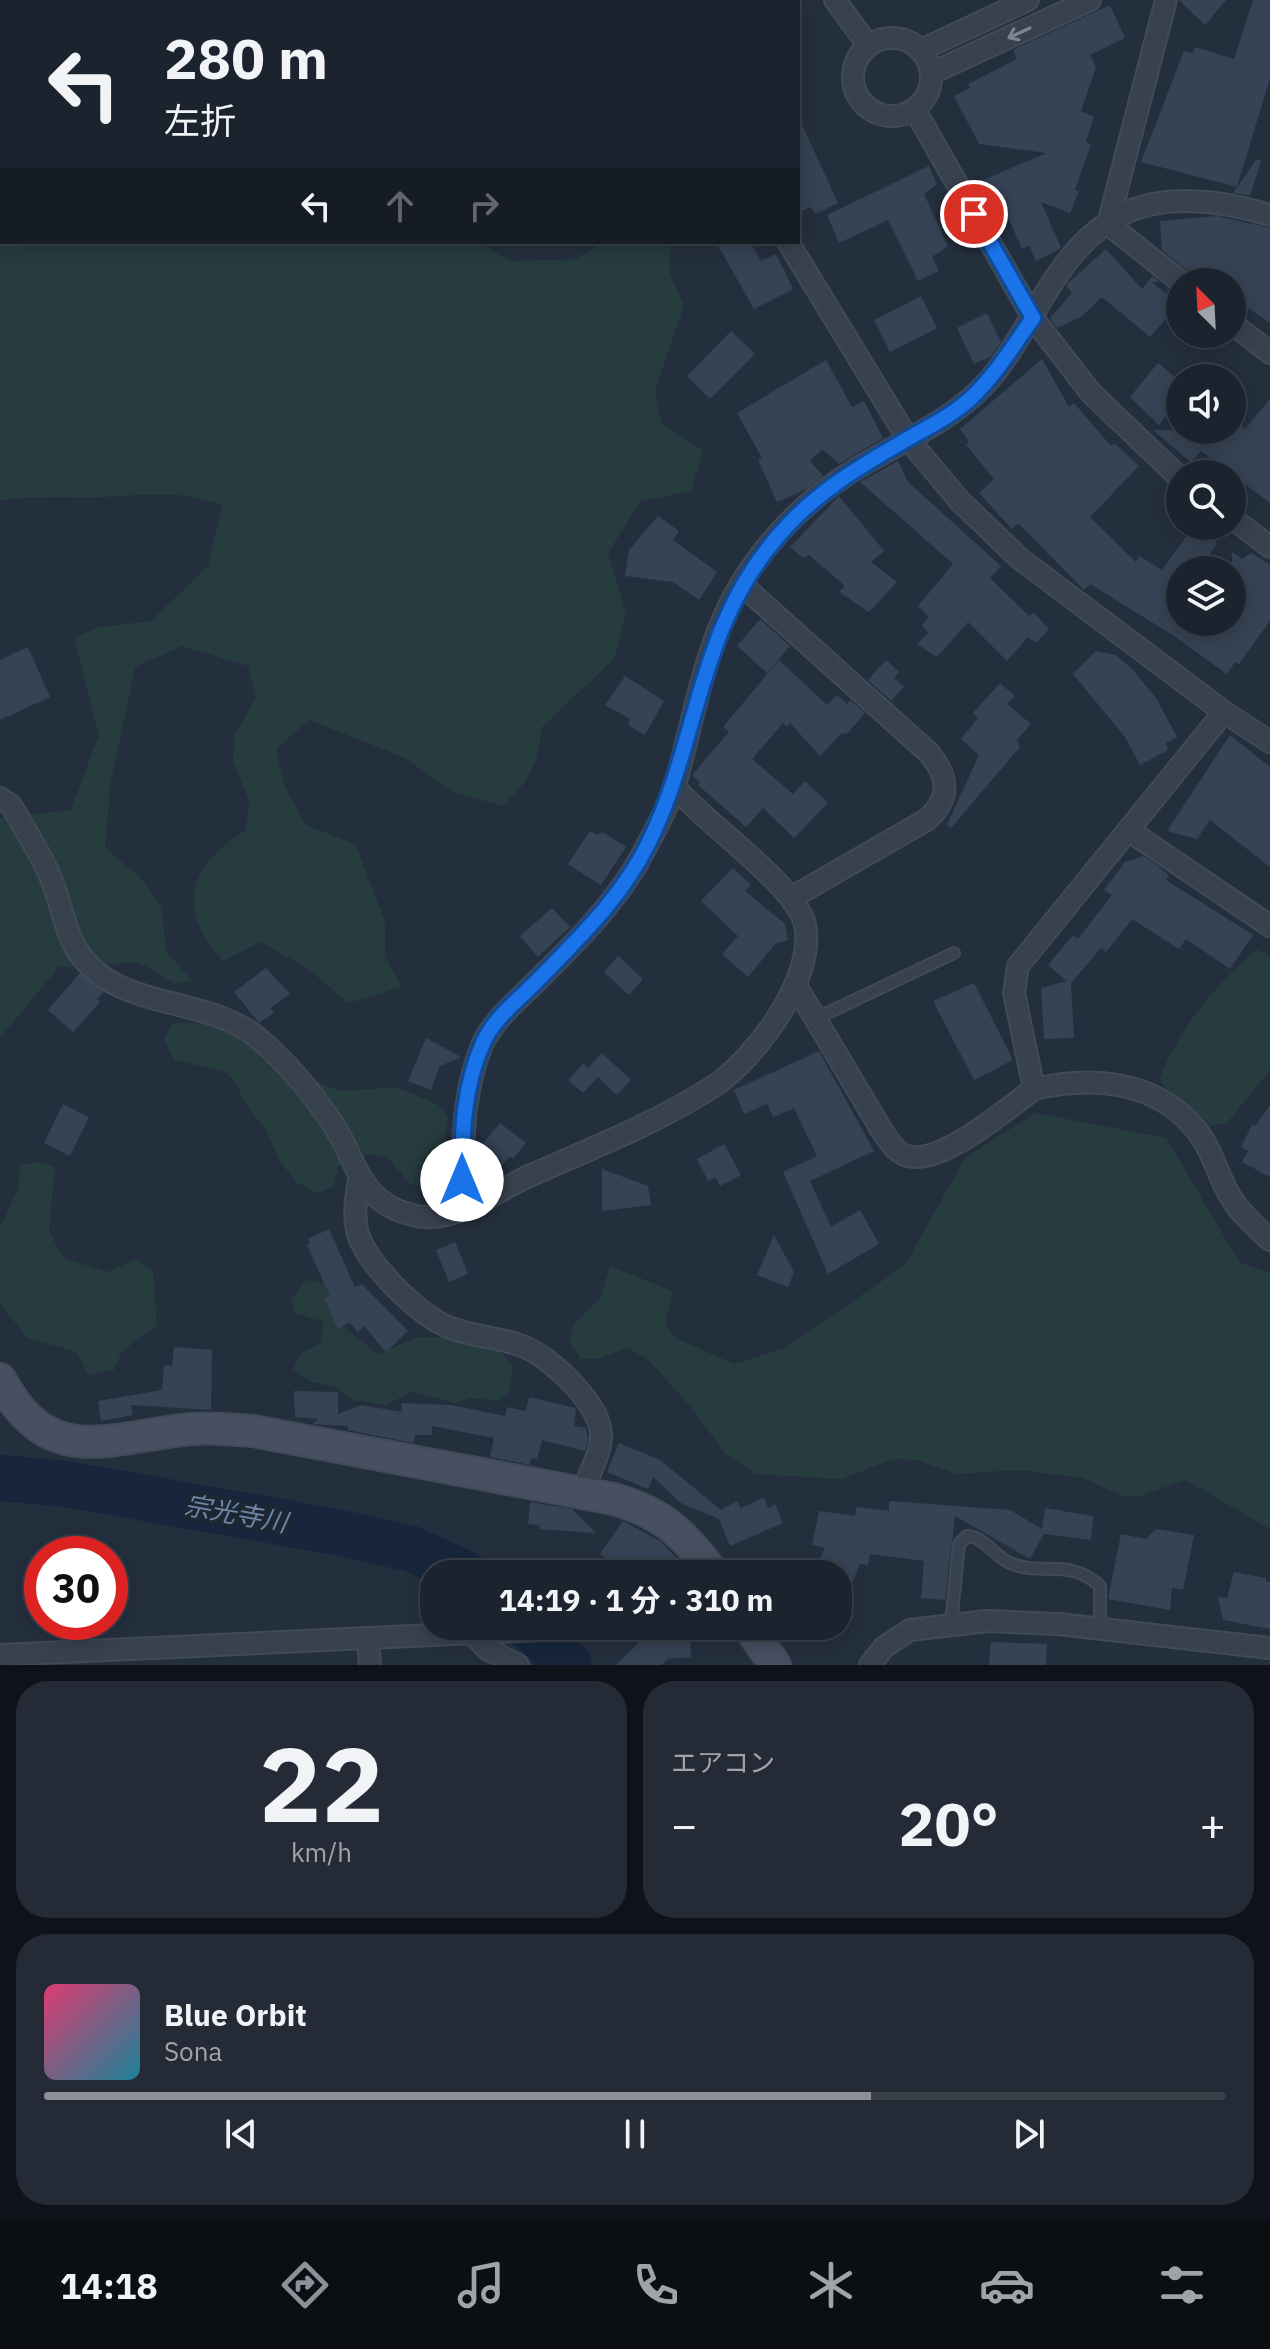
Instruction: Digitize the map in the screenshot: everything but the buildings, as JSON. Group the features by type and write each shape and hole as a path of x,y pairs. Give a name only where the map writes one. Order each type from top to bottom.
{"street":[{"path":"835,0 868,45"},
{"path":"921,50 1028,0"},
{"path":"932,73 1090,0"},
{"path":"1108,224 1166,0"},
{"path":"883,38 900,38 921,50 932,73 930,89 915,110 891,117 870,110 860,101 852,73 857,57 868,45 883,38"},
{"path":"915,110 1033,318 1091,393 1166,466"},
{"path":"460,1211 462,1125 483,1043 504,1014 599,917 628,880 674,786 700,685 727,612 741,584 778,535 821,492 968,401 990,379 1033,318 1054,279 1079,247 1108,224 1139,209 1181,202 1210,201 1270,215"},
{"path":"1108,224 1166,270"},
{"path":"789,244 908,439 959,500 1019,558 1224,712 1270,742"},
{"path":"1246,334 1270,353"},
{"path":"1246,529 1270,547"},
{"path":"741,584 929,753 946,781 946,794 940,807 928,819 791,898"},
{"path":"1034,1089 1014,993 1018,966 1224,712"},
{"path":"0,798 11,805 51,879 78,951 116,985 148,998 215,1012 240,1024 259,1039 335,1126 359,1179 384,1202 415,1216 433,1218 460,1211 600,1145 714,1085 752,1048 796,986 805,964 806,928 800,909 674,786"},
{"path":"1128,830 1270,926"},
{"path":"796,986 881,1129 894,1148 904,1154 914,1157 938,1152 1034,1089 1101,1082 1135,1087 1167,1102 1199,1133 1232,1200 1270,1240"},
{"path":"359,1179 355,1219 358,1234 365,1250 394,1285 449,1328 501,1339 536,1352 584,1397 599,1421 602,1437 583,1492"},
{"path":"0,1379 22,1413 65,1441 89,1444 195,1429 253,1431 583,1492 655,1513 691,1544 703,1560"},
{"path":"870,1665 884,1647 910,1630 951,1624 1058,1624 1270,1648"},
{"path":"0,1655 420,1637"},
{"path":"368,1638 370,1665"},
{"path":"483,1640 487,1649 518,1665"},
{"path":"758,1640 775,1665"}],"lane":[{"path":"817,1018 954,953"},
{"path":"951,1624 959,1544 967,1536 974,1536 1012,1564 1064,1567 1095,1582 1100,1586 1100,1629"}],"green space":[{"path":"0,244 481,244 513,261 576,259 600,244 670,244 670,274 684,306 655,390 661,422 703,451 691,491 641,501 608,553 626,613 615,658 541,728 535,762 526,781 502,806 451,791 405,758 309,720 276,749 285,787 306,825 356,845 385,922 385,956 402,987 348,1003 311,971 261,942 223,961 208,941 198,923 194,905 195,889 201,873 212,858 246,830 249,801 233,760 235,733 256,698 248,666 182,646 135,667 110,787 105,848 138,875 162,907 166,952 193,981 176,984 138,962 59,967 0,1038 0,818 71,810 99,735 74,638 99,627 151,621 208,566 222,505 190,497 161,495 37,497 0,501"},
{"path":"1257,950 1270,956 1270,1070 1227,1123 1209,1126 1173,1097 1159,1079 1177,1042 1200,1008 1227,977"},
{"path":"202,1022 245,1038 262,1060 341,1091 396,1087 437,1104 448,1116 445,1147 450,1186 440,1192 410,1184 387,1157 370,1154 338,1166 334,1187 317,1193 296,1182 279,1160 266,1130 245,1103 235,1081 223,1071 174,1060 164,1039 172,1024"},
{"path":"1035,1113 1166,1138 1240,1263 1270,1273 1270,1529 1186,1480 1139,1496 1122,1496 1083,1478 1019,1470 957,1474 917,1460 893,1459 842,1479 755,1474 725,1453 650,1361 627,1347 601,1358 581,1359 569,1342 575,1323 600,1299 610,1266 673,1291 665,1324 676,1338 734,1364 785,1348 905,1265 965,1158"},
{"path":"39,1162 55,1167 49,1232 64,1258 107,1272 136,1259 153,1270 157,1326 122,1351 114,1370 88,1375 77,1352 27,1338 0,1303 0,1228 18,1189 20,1165"},
{"path":"306,1280 335,1285 338,1323 378,1354 417,1337 450,1337 494,1344 513,1365 510,1390 500,1401 472,1398 456,1403 412,1391 387,1405 352,1400 335,1386 312,1382 293,1369 301,1353 320,1343 324,1322 295,1313 291,1300"}],"waterway":[{"name":"宗光寺川","path":"0,1478 66,1484 336,1532 412,1549 436,1560"},
{"name":"宗光寺川","path":"543,1640 569,1665"}],"route":[{"path":"462,1180 462,1125 483,1043 504,1014 599,917 628,880 674,786 700,685 727,612 741,584 778,535 821,492 939,422 968,401 990,379 1033,318 974,214"}]}
